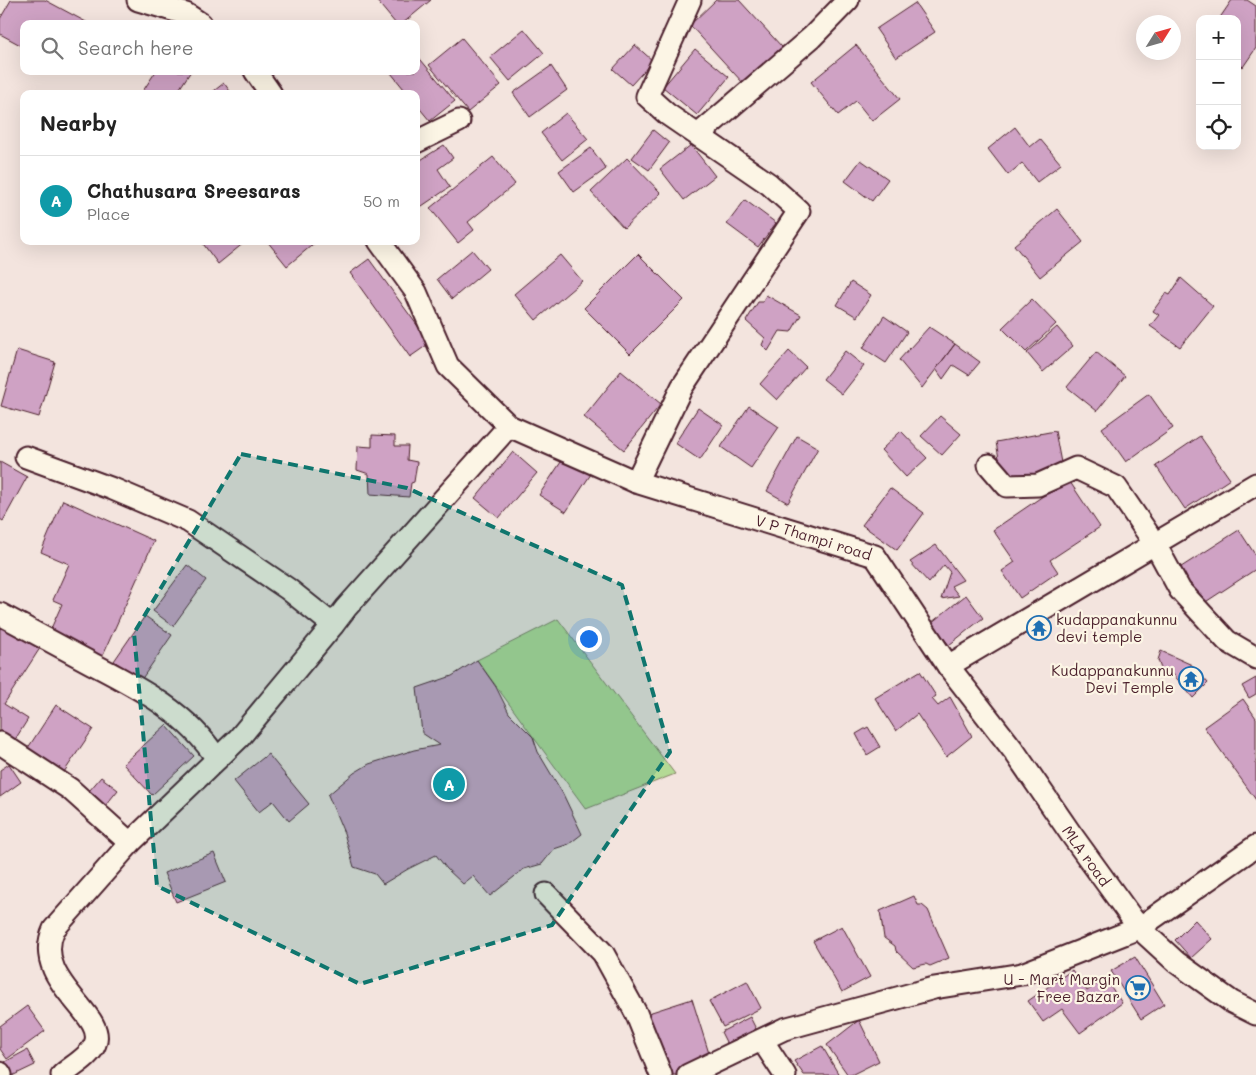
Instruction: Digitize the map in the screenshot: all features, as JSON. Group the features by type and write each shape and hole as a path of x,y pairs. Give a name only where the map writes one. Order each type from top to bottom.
{"street":[{"path":"138,0 191,13"},
{"path":"636,482 682,386 798,211 769,184 667,114 647,96 690,0"},
{"path":"698,135 812,37 848,0"},
{"path":"258,75 268,90"},
{"path":"420,140 459,121"},
{"name":"V P Thampi road","path":"382,245 416,292 448,366 510,426 636,482 875,556 948,666"},
{"path":"62,1075 90,1052 95,1045 97,1031 59,981 52,967 49,939 54,929 130,842 239,738 346,608 510,426"},
{"path":"26,457 113,489 188,521 288,589 333,624"},
{"path":"989,465 1007,486 1038,485 1076,468 1116,487 1155,544 1180,590 1227,641 1256,658"},
{"path":"948,666 1256,484"},
{"path":"0,614 150,694 174,711 193,728 206,742 217,759"},
{"name":"MLA road","path":"948,666 1014,751 1139,928 1176,962 1232,1002 1256,1014"},
{"path":"0,743 70,789 130,842"},
{"path":"688,1075 784,1030 934,988 1022,974 1139,928 1256,846"},
{"path":"546,894 603,953 636,1013 662,1075"},
{"path":"762,1040 785,1075"}],"highlighted area":[{"path":"241,454 407,488 622,585 670,752 552,925 360,984 157,886 134,633"}],"green space":[{"path":"558,619 675,774 586,809 477,660"}],"building":[{"path":"11,0 45,0 82,20 20,20 20,45 0,34 0,19"},
{"path":"376,0 431,0 407,20 393,20"},
{"path":"716,0 739,0 782,47 743,83 690,25"},
{"path":"1232,0 1247,0 1256,6 1256,48 1243,67 1241,65 1241,15 1222,15"},
{"path":"915,3 935,32 896,58 876,29"},
{"path":"524,29 544,53 510,81 490,57"},
{"path":"462,38 501,85 468,112 429,65"},
{"path":"635,45 653,61 631,85 613,69"},
{"path":"856,45 900,99 872,121 856,101 838,115 811,82"},
{"path":"695,49 729,77 697,115 663,87"},
{"path":"420,59 455,101 430,121 420,109 420,90 405,90 393,75 420,75"},
{"path":"551,66 567,90 530,117 513,93"},
{"path":"153,75 188,75 179,90 144,90"},
{"path":"224,83 229,90 215,90"},
{"path":"566,113 588,139 562,160 541,133"},
{"path":"1015,127 1030,147 1040,139 1061,164 1037,182 1022,163 1008,175 988,149"},
{"path":"653,130 669,143 649,170 632,158"},
{"path":"444,145 453,158 438,169 450,187 420,207 420,160"},
{"path":"691,145 715,176 684,200 660,169"},
{"path":"591,148 606,169 574,192 559,171"},
{"path":"493,157 515,184 468,222 474,230 458,243 430,208"},
{"path":"627,158 661,193 624,228 591,192"},
{"path":"861,160 888,179 872,201 845,181"},
{"path":"745,200 776,223 758,247 727,224"},
{"path":"1057,209 1083,242 1040,277 1014,245"},
{"path":"204,245 241,245 218,264"},
{"path":"270,245 312,245 287,266"},
{"path":"472,250 488,269 452,299 437,279"},
{"path":"638,254 684,300 630,354 584,308"},
{"path":"560,255 582,281 536,320 514,294"},
{"path":"369,259 430,343 410,357 350,273"},
{"path":"1181,278 1213,306 1180,347 1150,326 1159,315 1153,311 1166,293 1170,295"},
{"path":"851,282 871,295 857,317 837,305"},
{"path":"766,295 801,315 791,332 780,331 768,351 762,345 765,338 746,321 758,302 763,302"},
{"path":"1032,299 1056,324 1026,352 1002,328"},
{"path":"884,316 907,332 886,363 863,348"},
{"path":"929,327 955,344 922,388 899,360"},
{"path":"1057,327 1073,346 1043,372 1027,353"},
{"path":"955,344 980,362 969,375 953,365 943,379 936,369"},
{"path":"17,350 55,362 39,417 1,406"},
{"path":"789,351 806,367 777,400 760,384"},
{"path":"845,351 864,366 842,394 823,379"},
{"path":"1096,352 1125,376 1097,411 1067,387"},
{"path":"621,371 661,404 624,450 584,417"},
{"path":"1149,394 1173,428 1126,462 1102,428"},
{"path":"749,406 779,427 751,468 721,447"},
{"path":"698,408 723,425 700,460 675,443"},
{"path":"940,416 961,434 942,455 921,436"},
{"path":"901,431 927,458 906,477 881,450"},
{"path":"1055,431 1062,468 1003,480 996,442"},
{"path":"372,435 395,436 395,446 408,446 407,460 417,462 414,482 411,483 409,497 370,494 369,474 357,470 358,446 372,447"},
{"path":"797,436 818,448 788,503 767,491"},
{"path":"1200,436 1230,479 1185,509 1156,466"},
{"path":"513,452 537,473 499,518 475,498"},
{"path":"565,456 591,474 566,512 539,495"},
{"path":"0,462 27,477 3,521 0,519"},
{"path":"1068,479 1100,527 1050,560 1058,572 1020,598 1002,571 1015,562 993,530"},
{"path":"890,488 924,513 897,550 862,525"},
{"path":"63,500 154,541 102,657 49,633 62,604 53,600 69,564 41,552"},
{"path":"1239,530 1256,556 1256,569 1201,605 1178,569"},
{"path":"936,545 963,580 951,586 959,596 941,599 950,572 944,565 929,583 910,562"},
{"path":"187,565 206,580 173,626 153,611"},
{"path":"966,595 983,618 949,645 931,623"},
{"path":"145,616 172,635 141,680 114,661"},
{"path":"0,623 42,645 4,704 28,719 11,746 0,739"},
{"name":"Kudappanakunnu Devi Temple","path":"1161,651 1192,665 1208,683 1193,698 1173,674 1162,672 1158,660"},
{"path":"477,660 496,687 509,713 533,737 538,752 563,794 582,834 569,844 554,849 542,864 524,869 490,896 473,876 463,884 436,855 383,884 375,874 354,867 344,833 328,795 354,773 369,764 414,750 440,745 422,733 417,688 452,676"},
{"path":"920,671 936,696 932,699 938,706 950,697 972,736 946,757 917,714 896,731 875,698"},
{"path":"1256,678 1256,694 1249,698 1242,686"},
{"path":"1243,699 1256,718 1256,800 1204,727"},
{"path":"56,705 93,729 60,778 24,754"},
{"path":"166,725 194,756 152,795 123,764"},
{"path":"868,727 880,747 867,755 856,734"},
{"path":"268,754 309,804 289,821 273,801 259,812 234,781"},
{"path":"9,764 21,782 0,797 0,770"},
{"path":"101,777 118,790 101,811 84,797"},
{"path":"214,853 226,882 176,902 164,873"},
{"path":"914,896 918,905 922,905 928,910 949,958 930,966 926,964 913,967 896,951 895,946 884,938 880,911"},
{"path":"1195,920 1212,939 1191,958 1175,940"},
{"path":"842,926 870,977 842,992 813,941"},
{"name":"U - Mart Margin Free Bazar","path":"1135,957 1164,1004 1141,1019 1111,971"},
{"path":"1072,970 1087,991 1105,978 1122,1003 1080,1033 1062,1009 1043,1022 1028,1001"},
{"path":"747,981 761,1008 723,1027 709,1001"},
{"path":"692,999 712,1063 675,1075 648,1075 630,1019"},
{"path":"27,1006 45,1031 7,1059 0,1049 0,1026"},
{"path":"750,1017 758,1033 729,1048 721,1032"},
{"path":"859,1020 879,1061 848,1075 827,1045"},
{"path":"822,1046 839,1075 804,1075 794,1061"},
{"path":"27,1050 35,1065 14,1075 9,1075 3,1063"}],"place":[{"name":"kudappanakunnu devi temple","path":"1039,628"},
{"name":"Kudappanakunnu Devi Temple","path":"1191,679"},
{"name":"Chathusara Sreesaras","path":"449,784"},
{"name":"U - Mart Margin Free Bazar","path":"1138,988"}]}
